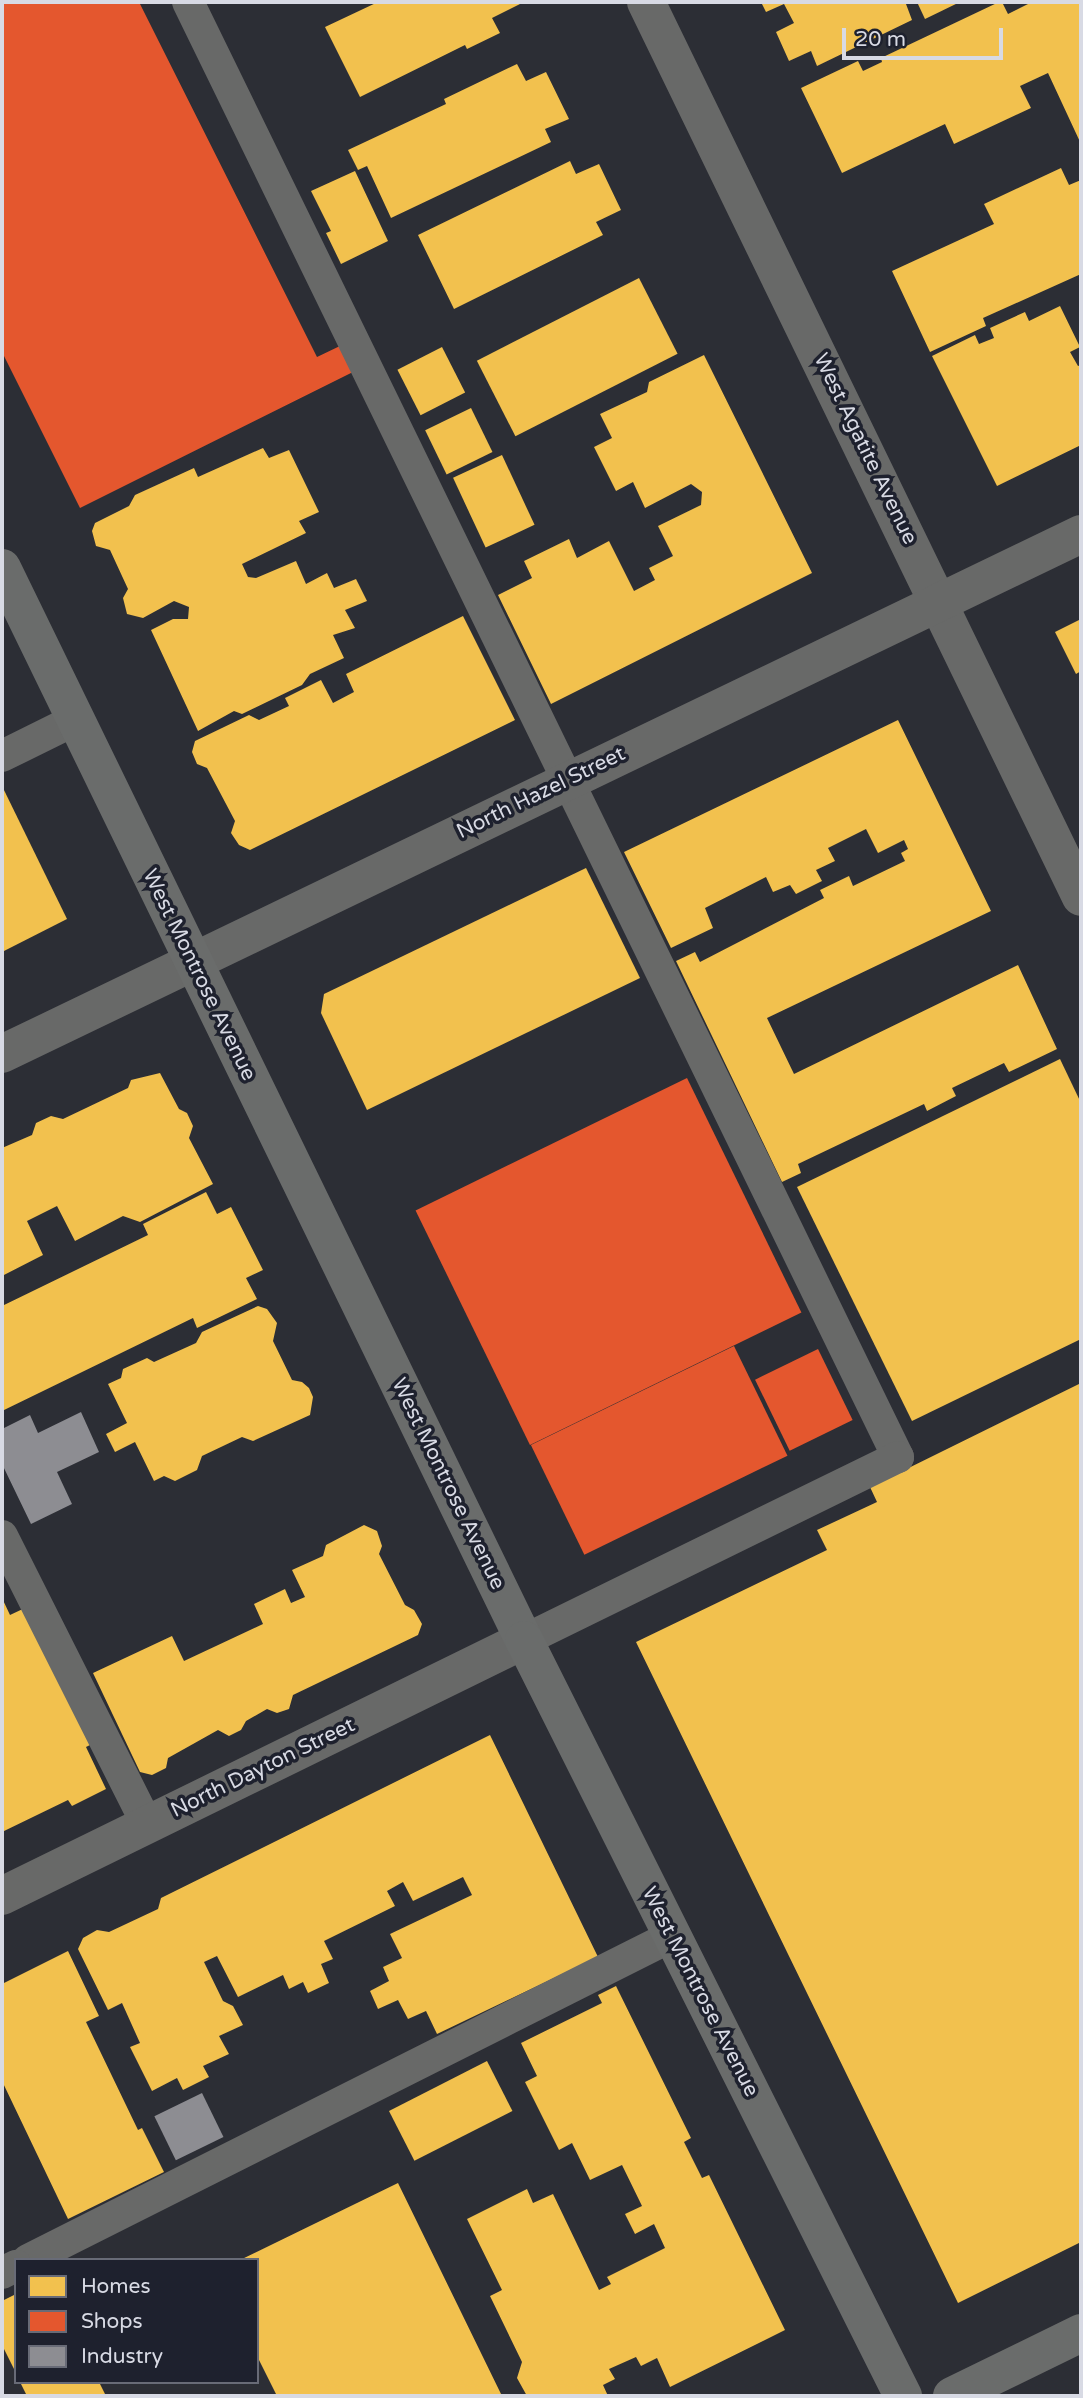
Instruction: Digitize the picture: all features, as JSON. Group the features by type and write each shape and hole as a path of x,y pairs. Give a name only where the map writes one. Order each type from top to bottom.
{"main road":[{"name":"West Montrose Avenue","path":"2,568 524,1640 903,2396"},
{"path":"952,2396 1081,2333"}],"street":[{"name":"West Agatite Avenue","path":"646,2 1081,897"},
{"name":"North Hazel Street","path":"2,1054 191,960 1081,534"},
{"name":"North Dayton Street","path":"2,1896 524,1640"}],"lane":[{"path":"188,2 570,779 898,1457 524,1640"},
{"path":"2,756 75,720"},
{"path":"2,1539 147,1824"},
{"path":"32,2258 672,1936"}],"building: Homes":[{"path":"378,2 520,4 492,18 500,33 467,49 465,45 360,97 325,27"},
{"path":"761,2 910,2 906,4 912,20 817,66 811,51 789,61 776,32 794,23 784,4 766,12"},
{"path":"917,2 960,2 925,19"},
{"path":"1002,2 1008,14 1032,2 1079,2 1081,144 1048,73 1020,86 1031,108 954,144 945,124 842,173 801,88 858,61 863,71 882,62 881,58"},
{"path":"517,64 526,81 546,72 569,119 545,129 551,142 391,218 367,166 358,170 348,150 446,104 444,99"},
{"path":"570,161 576,174 599,164 621,210 596,222 603,235 454,309 418,235"},
{"path":"1061,168 1069,185 1081,180 1081,274 983,318 986,326 930,352 892,271 994,224 984,204"},
{"path":"355,171 388,241 341,264 326,233 331,231 311,191"},
{"path":"639,278 678,354 515,436 477,361"},
{"path":"1060,306 1080,347 1070,352 1078,366 1081,365 1081,445 997,486 932,356 975,335 979,344 994,338 990,328 1025,312 1029,321"},
{"path":"442,347 465,392 421,415 397,370"},
{"path":"704,355 812,573 551,704 498,595 532,578 524,561 569,539 577,558 609,541 634,591 655,580 649,568 673,556 658,526 701,505 702,492 691,484 645,508 633,482 616,491 594,447 612,438 600,414 647,392 649,382"},
{"path":"471,408 492,452 447,474 425,430"},
{"path":"263,448 269,458 289,450 319,512 299,521 306,533 242,564 248,577 256,578 296,561 306,584 327,573 334,588 356,579 367,601 345,610 355,628 333,635 344,658 310,674 302,685 242,714 234,711 198,731 151,630 173,619 188,619 189,607 174,601 143,618 127,614 123,598 128,589 110,550 96,546 92,531 95,523 129,506 135,495 194,468 198,477"},
{"path":"502,455 535,525 486,548 453,478"},
{"path":"463,616 515,720 250,850 239,845 231,833 235,821 207,768 197,764 192,752 195,741 249,715 259,720 289,706 285,698 321,680 333,703 354,692 346,674"},
{"path":"1081,619 1081,671 1076,674 1055,632"},
{"path":"898,720 991,911 767,1018 794,1074 1018,965 1057,1049 1009,1072 1004,1063 952,1088 956,1096 927,1111 924,1104 798,1164 801,1173 782,1182 676,961 695,952 700,962 824,898 820,890 849,876 853,886 905,861 901,853 908,849 904,840 878,853 866,829 828,848 835,861 816,870 822,881 796,894 790,885 773,892 766,877 705,908 713,928 671,948 624,852"},
{"path":"2,786 67,919 2,952"},
{"path":"586,868 640,978 367,1110 321,1013 324,994"},
{"path":"1060,1059 1081,1103 1081,1339 912,1421 797,1187"},
{"path":"160,1073 179,1109 187,1113 193,1126 189,1138 213,1184 140,1222 123,1216 75,1241 57,1206 27,1221 43,1255 2,1276 2,1148 32,1135 36,1123 51,1116 63,1119 128,1088 131,1080"},
{"path":"206,1192 217,1214 231,1207 263,1270 246,1278 257,1299 197,1328 193,1318 2,1411 2,1306 148,1235 143,1224"},
{"path":"258,1306 267,1309 277,1323 273,1341 292,1380 302,1382 309,1388 313,1397 310,1415 253,1441 242,1437 202,1456 197,1470 175,1481 164,1476 154,1481 135,1442 115,1452 106,1434 127,1423 108,1384 121,1378 123,1369 147,1358 154,1362 196,1343 202,1332"},
{"path":"1081,1383 1081,2242 958,2303 636,1642 827,1550 817,1530 877,1502 870,1487"},
{"path":"364,1525 377,1531 382,1546 379,1554 405,1605 414,1610 422,1624 418,1635 293,1695 289,1709 277,1713 267,1709 246,1721 241,1730 229,1736 218,1730 168,1758 166,1768 152,1775 140,1772 93,1673 172,1636 184,1661 263,1624 254,1604 285,1589 291,1603 305,1597 292,1570 323,1556 326,1545"},
{"path":"2,1598 10,1615 27,1607 94,1743 86,1747 106,1789 72,1806 68,1800 2,1832"},
{"path":"490,1735 598,1957 437,2034 426,2011 408,2019 398,2000 378,2009 370,1991 389,1981 383,1967 402,1958 390,1934 472,1895 463,1877 413,1901 403,1882 387,1891 395,1906 324,1941 333,1959 321,1964 329,1983 308,1993 303,1982 289,1989 283,1975 238,1997 217,1956 204,1962 223,2001 233,2006 243,2025 219,2036 229,2054 203,2066 209,2077 183,2090 177,2078 152,2091 130,2047 140,2043 122,2003 108,2010 78,1949 83,1938 97,1930 109,1932 158,1909 161,1898"},
{"path":"68,1951 99,2016 86,2022 138,2130 142,2128 164,2172 68,2219 2,2081 2,1984"},
{"path":"616,1986 691,2138 684,2142 702,2178 709,2175 785,2330 670,2387 657,2358 641,2366 636,2357 609,2369 615,2379 603,2385 608,2396 527,2396 517,2378 522,2362 490,2296 502,2290 467,2219 527,2189 533,2203 553,2194 599,2290 611,2284 607,2277 665,2248 654,2224 635,2234 625,2214 642,2206 622,2165 590,2180 572,2143 559,2150 525,2082 537,2076 521,2043 602,2003 598,1995"},
{"path":"487,2061 512,2111 414,2161 389,2111"},
{"path":"398,2183 502,2396 277,2396 259,2360 259,2258 244,2258"},
{"path":"14,2295 14,2369 2,2345 2,2301"},
{"path":"21,2384 100,2384 106,2396 27,2396"}],"building: Shops":[{"path":"2,2 139,2 317,357 342,345 355,371 80,508 2,352"},
{"path":"687,1078 801,1313 530,1445 416,1210"},
{"path":"734,1346 787,1456 584,1555 531,1445"},
{"path":"818,1349 853,1420 790,1451 755,1380"}],"building: Industry":[{"path":"81,1412 99,1452 57,1472 72,1504 31,1524 2,1464 2,1429 30,1415 38,1433"},
{"path":"202,2093 223,2137 176,2160 154,2116"}]}
